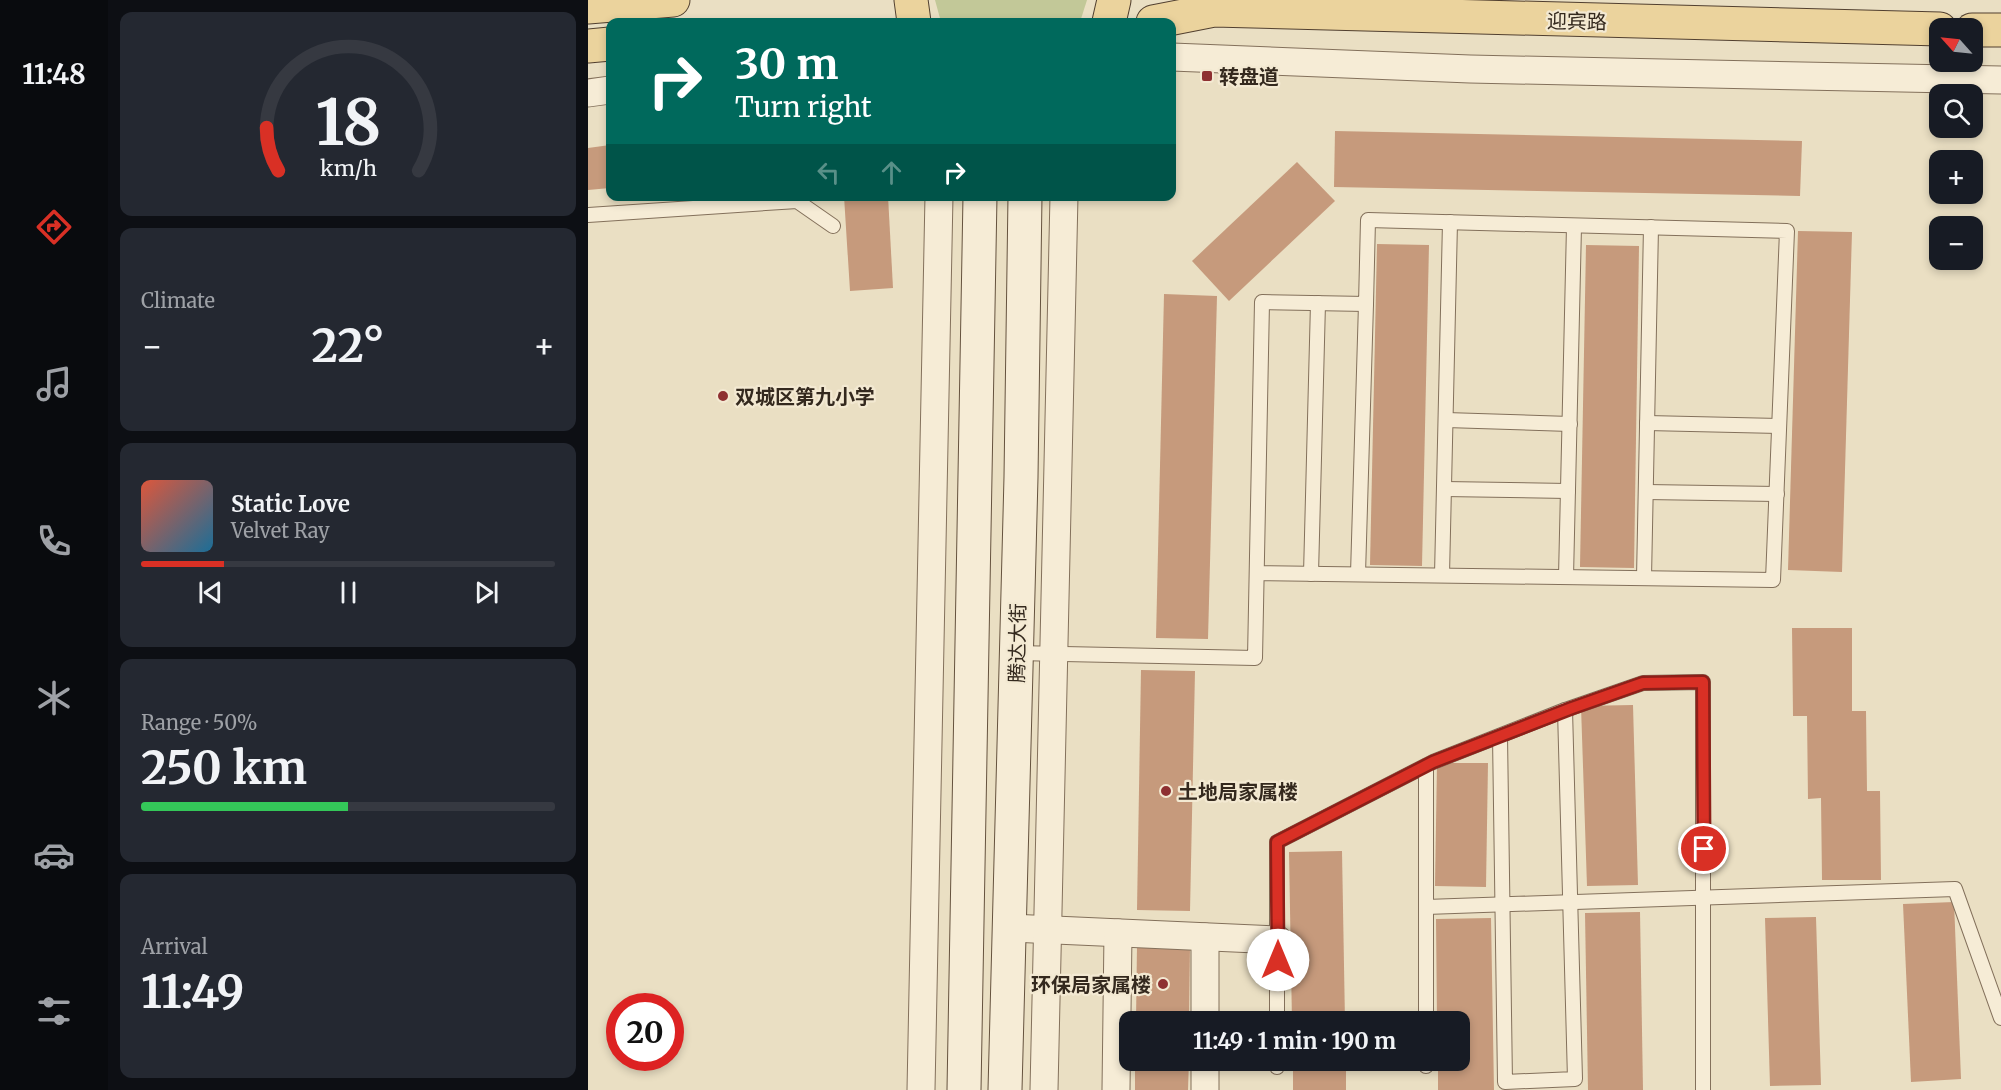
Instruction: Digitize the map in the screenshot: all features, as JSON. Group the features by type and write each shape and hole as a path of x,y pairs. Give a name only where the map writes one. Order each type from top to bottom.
{"main road":[{"path":"603,4 673,0"},
{"path":"910,0 913,18"},
{"path":"1110,18 1114,0"},
{"name":"迎宾路","path":"1173,18 1214,10 1929,29"},
{"path":"1983,30 2001,30"},
{"path":"588,46 606,44"},
{"path":"963,1090 980,201"},
{"name":"腾达大街","path":"1005,1090 1025,201"}],"street":[{"path":"1176,57 1470,69 2001,80"},
{"path":"588,93 606,91"},
{"path":"921,1090 939,201"},
{"path":"1044,1090 1064,201"},
{"path":"1009,928 1278,940"},
{"path":"1116,1090 1118,933"},
{"path":"1205,937 1205,1011"},
{"path":"1204,1071 1204,1090"}],"lane":[{"path":"588,215 797,201 833,226"},
{"path":"1257,573 1773,580 1787,231 1368,220 1358,574"},
{"path":"1442,575 1450,222"},
{"path":"1566,577 1574,226"},
{"path":"1644,578 1651,227"},
{"path":"1016,653 1255,658 1262,302 1366,304"},
{"path":"1311,573 1318,303"},
{"path":"1446,420 1570,424"},
{"path":"1647,423 1779,426"},
{"path":"1444,489 1568,491"},
{"path":"1646,492 1777,494"},
{"path":"1277,1011 1277,842 1426,766 1565,710 1643,683 1703,682 1705,897 1703,1090"},
{"path":"1500,736 1505,1082 1575,1079 1565,710"},
{"path":"1426,766 1426,1011"},
{"path":"1426,907 1955,889 2001,1018"}],"green space":[{"path":"935,0 1087,0 1081,18 940,18"}],"building":[{"path":"1335,131 1802,141 1800,196 1334,187"},
{"path":"606,146 606,188 588,190 588,148"},
{"path":"1297,162 1335,201 1229,301 1192,261"},
{"path":"844,201 888,201 893,288 850,291"},
{"path":"1798,231 1852,232 1842,572 1788,570"},
{"path":"1377,244 1429,245 1422,566 1370,565"},
{"path":"1586,245 1639,246 1634,568 1580,567"},
{"path":"1164,294 1217,296 1208,639 1156,638"},
{"path":"1792,628 1852,628 1852,711 1866,711 1867,791 1880,791 1881,880 1822,880 1821,798 1808,799 1807,716 1793,716"},
{"name":"土地局家属楼","path":"1141,670 1195,671 1190,911 1137,910"},
{"path":"1633,705 1638,885 1587,886 1581,706"},
{"path":"1437,763 1488,763 1486,887 1435,886"},
{"path":"1342,851 1345,1011 1292,1011 1289,852"},
{"path":"1954,902 1961,1079 1911,1082 1903,904"},
{"path":"1640,912 1643,1090 1588,1090 1585,913"},
{"path":"1816,917 1821,1085 1770,1086 1765,918"},
{"path":"1491,918 1494,1090 1438,1090 1438,1071 1470,1071 1470,1011 1437,1011 1436,919"},
{"name":"环保局家属楼","path":"1137,945 1190,946 1189,1011 1136,1011"},
{"path":"1135,1071 1189,1071 1188,1090 1135,1090"},
{"path":"1293,1071 1346,1071 1346,1090 1293,1090"}],"place":[{"name":"转盘道","path":"1207,76"},
{"name":"双城区第九小学","path":"723,396"},
{"name":"土地局家属楼","path":"1166,791"},
{"name":"环保局家属楼","path":"1163,984"}],"route":[{"path":"1278,960 1277,842 1433,762 1643,683 1703,682 1704,849"}]}
